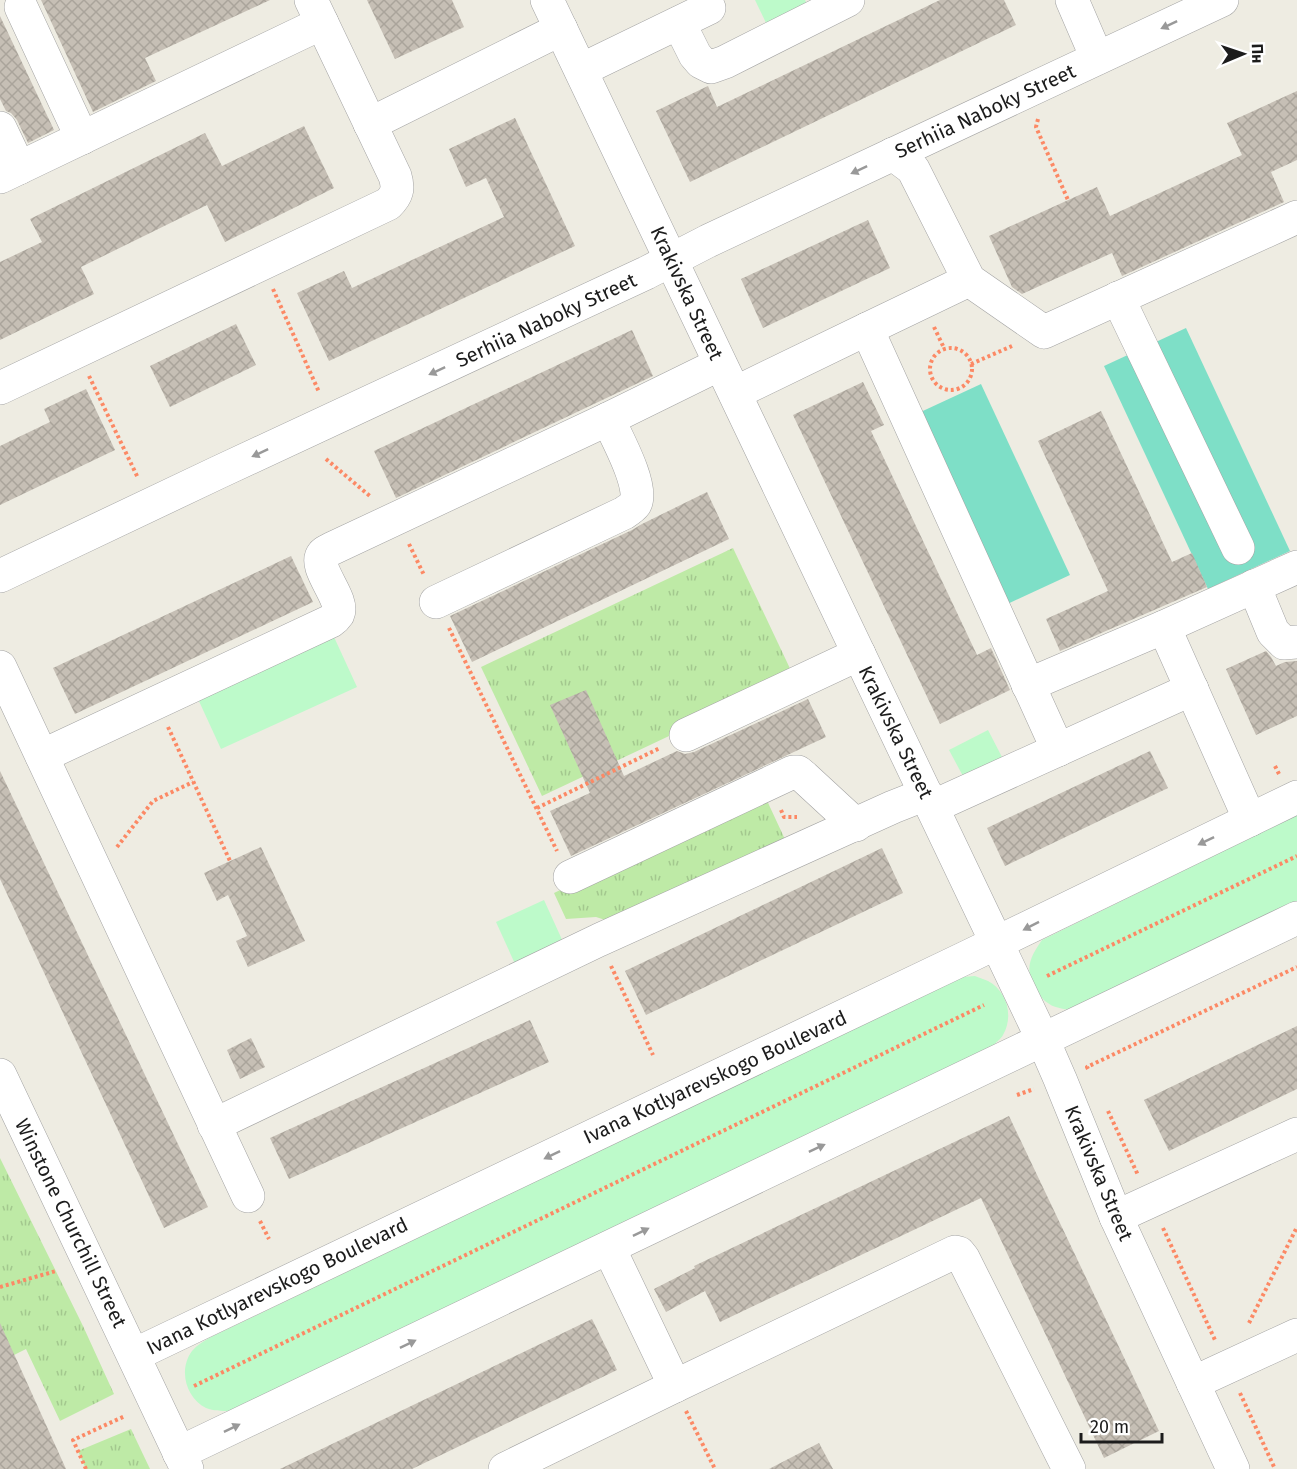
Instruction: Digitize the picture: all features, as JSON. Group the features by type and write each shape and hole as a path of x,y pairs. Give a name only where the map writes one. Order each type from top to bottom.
{"street":[{"name":"Krakivska Street","path":"547,0 1043,1040 1116,1217 1193,1383 1227,1467"},
{"path":"580,70 709,8 705,0"},
{"path":"679,23 695,55 701,62 711,66 725,62 848,0"},
{"path":"1072,0 1097,58"},
{"name":"Serhiia Naboky Street","path":"0,576 1222,0"},
{"path":"21,7 82,138"},
{"path":"0,128 10,172 82,138 317,12 395,176 398,187 396,196 388,204 0,388"},
{"path":"370,124 561,29"},
{"path":"893,154 913,169 969,280 1044,332 1297,217"},
{"path":"735,393 969,280"},
{"path":"1118,298 1238,548"},
{"path":"867,329 1058,750"},
{"path":"42,756 331,621 337,616 339,609 322,568 323,554 720,364"},
{"path":"436,602 624,513 635,504 638,493 636,479 608,419"},
{"path":"1028,685 1297,567"},
{"path":"1254,586 1273,632 1284,643 1297,642"},
{"path":"1164,627 1250,820"},
{"path":"686,735 859,654"},
{"path":"0,667 248,1196"},
{"path":"214,1125 599,940 893,807 929,801 1058,750 1192,689"},
{"path":"570,877 793,772 798,772 804,777 856,825"},
{"name":"Ivana Kotlyarevskogo Boulevard","path":"134,1355 1297,797"},
{"path":"183,1461 609,1248 1297,918"},
{"name":"Winstone Churchill Street","path":"2,1086 134,1355 183,1461"},
{"path":"1116,1217 1297,1134"},
{"path":"609,1248 675,1386"},
{"path":"505,1469 950,1253 959,1253 968,1268 1069,1469"},
{"path":"1193,1383 1297,1335"}],"path":[{"path":"1039,117 1036,127 1068,200"},
{"path":"262,264 319,392"},
{"path":"971,364 1044,332"},
{"path":"944,348 960,349 966,353 971,364 972,374 969,381 957,390 942,389 931,378 929,371 932,357 944,348"},
{"path":"78,352 139,478"},
{"path":"326,459 396,519 570,877"},
{"path":"157,702 230,861"},
{"path":"537,808 686,735"},
{"path":"97,874 153,801 194,782"},
{"path":"1047,976 1297,856"},
{"path":"194,1386 984,1005"},
{"path":"1249,1324 1297,1227"},
{"path":"0,1287 56,1271"},
{"path":"675,1386 715,1469"},
{"path":"86,1469 73,1440 125,1416"}],"green space":[{"path":"755,0 805,0 808,6 767,25"},
{"path":"1186,328 1290,551 1208,589 1104,366"},
{"path":"981,384 1070,575 1001,607 912,416"},
{"path":"733,548 794,677 542,796 481,667"},
{"path":"334,637 357,687 221,749 198,699"},
{"path":"988,730 1003,759 964,778 949,750"},
{"path":"763,792 789,848 621,925 596,917 566,919 554,893"},
{"path":"1297,815 1297,904 1075,1010 1062,1009 1047,1003 1039,994 1029,970 1032,956 1042,940"},
{"path":"544,900 569,955 521,977 496,922"},
{"path":"975,976 995,985 1007,1005 1006,1028 993,1046 229,1411 206,1408 193,1398 189,1391 185,1375 188,1358 196,1347 211,1337 962,977"},
{"path":"0,1158 114,1394 60,1421 26,1349 0,1362"},
{"path":"131,1429 150,1469 86,1469 78,1451"}],"building":[{"path":"41,0 270,0 145,58 156,81 93,112"},
{"path":"367,0 452,0 464,27 395,59"},
{"path":"940,0 1004,0 1016,25 690,182 656,111 708,86 717,107"},
{"path":"0,16 54,130 28,143 17,120 6,111 0,99"},
{"path":"1297,91 1297,160 1271,172 1284,202 1122,276 1112,253 1022,294 1012,287 989,236 1097,187 1110,216 1242,155 1227,123"},
{"path":"515,118 575,246 329,361 297,293 344,271 352,288 504,217 486,178 466,187 449,149"},
{"path":"304,126 334,188 225,242 207,205 81,267 94,294 0,340 0,262 42,242 30,219 205,133 222,166"},
{"path":"868,220 890,268 763,328 741,279"},
{"path":"236,324 256,365 170,407 150,366"},
{"path":"632,330 653,376 396,498 374,451"},
{"path":"863,382 884,425 871,431 977,655 991,648 1010,690 940,724 793,415"},
{"path":"86,389 115,450 0,505 0,446 50,422 44,409"},
{"path":"1101,411 1172,562 1192,553 1207,587 1060,651 1046,619 1108,591 1038,441"},
{"path":"707,492 729,539 472,662 450,616"},
{"path":"291,556 313,602 75,714 53,668"},
{"path":"1266,651 1276,666 1285,662 1297,661 1297,716 1256,735 1226,669"},
{"path":"586,690 624,776 677,751 685,754 694,752 808,699 826,737 571,856 550,811 590,793 550,705"},
{"path":"1150,751 1168,788 1005,866 987,828"},
{"path":"0,771 208,1207 164,1228 0,879"},
{"path":"261,847 305,941 248,967 236,941 247,936 228,895 217,901 204,873"},
{"path":"882,848 903,893 646,1015 625,971"},
{"path":"530,1020 549,1062 289,1179 270,1138"},
{"path":"1297,1026 1297,1089 1169,1151 1144,1100"},
{"path":"251,1038 265,1067 240,1079 227,1050"},
{"path":"1009,1116 1159,1431 1104,1458 981,1198 720,1322 705,1291 666,1312 654,1289 695,1268 694,1266"},
{"path":"592,1319 617,1370 412,1469 280,1469"},
{"path":"0,1323 66,1469 0,1469"},
{"path":"819,1443 833,1469 769,1469"}]}
